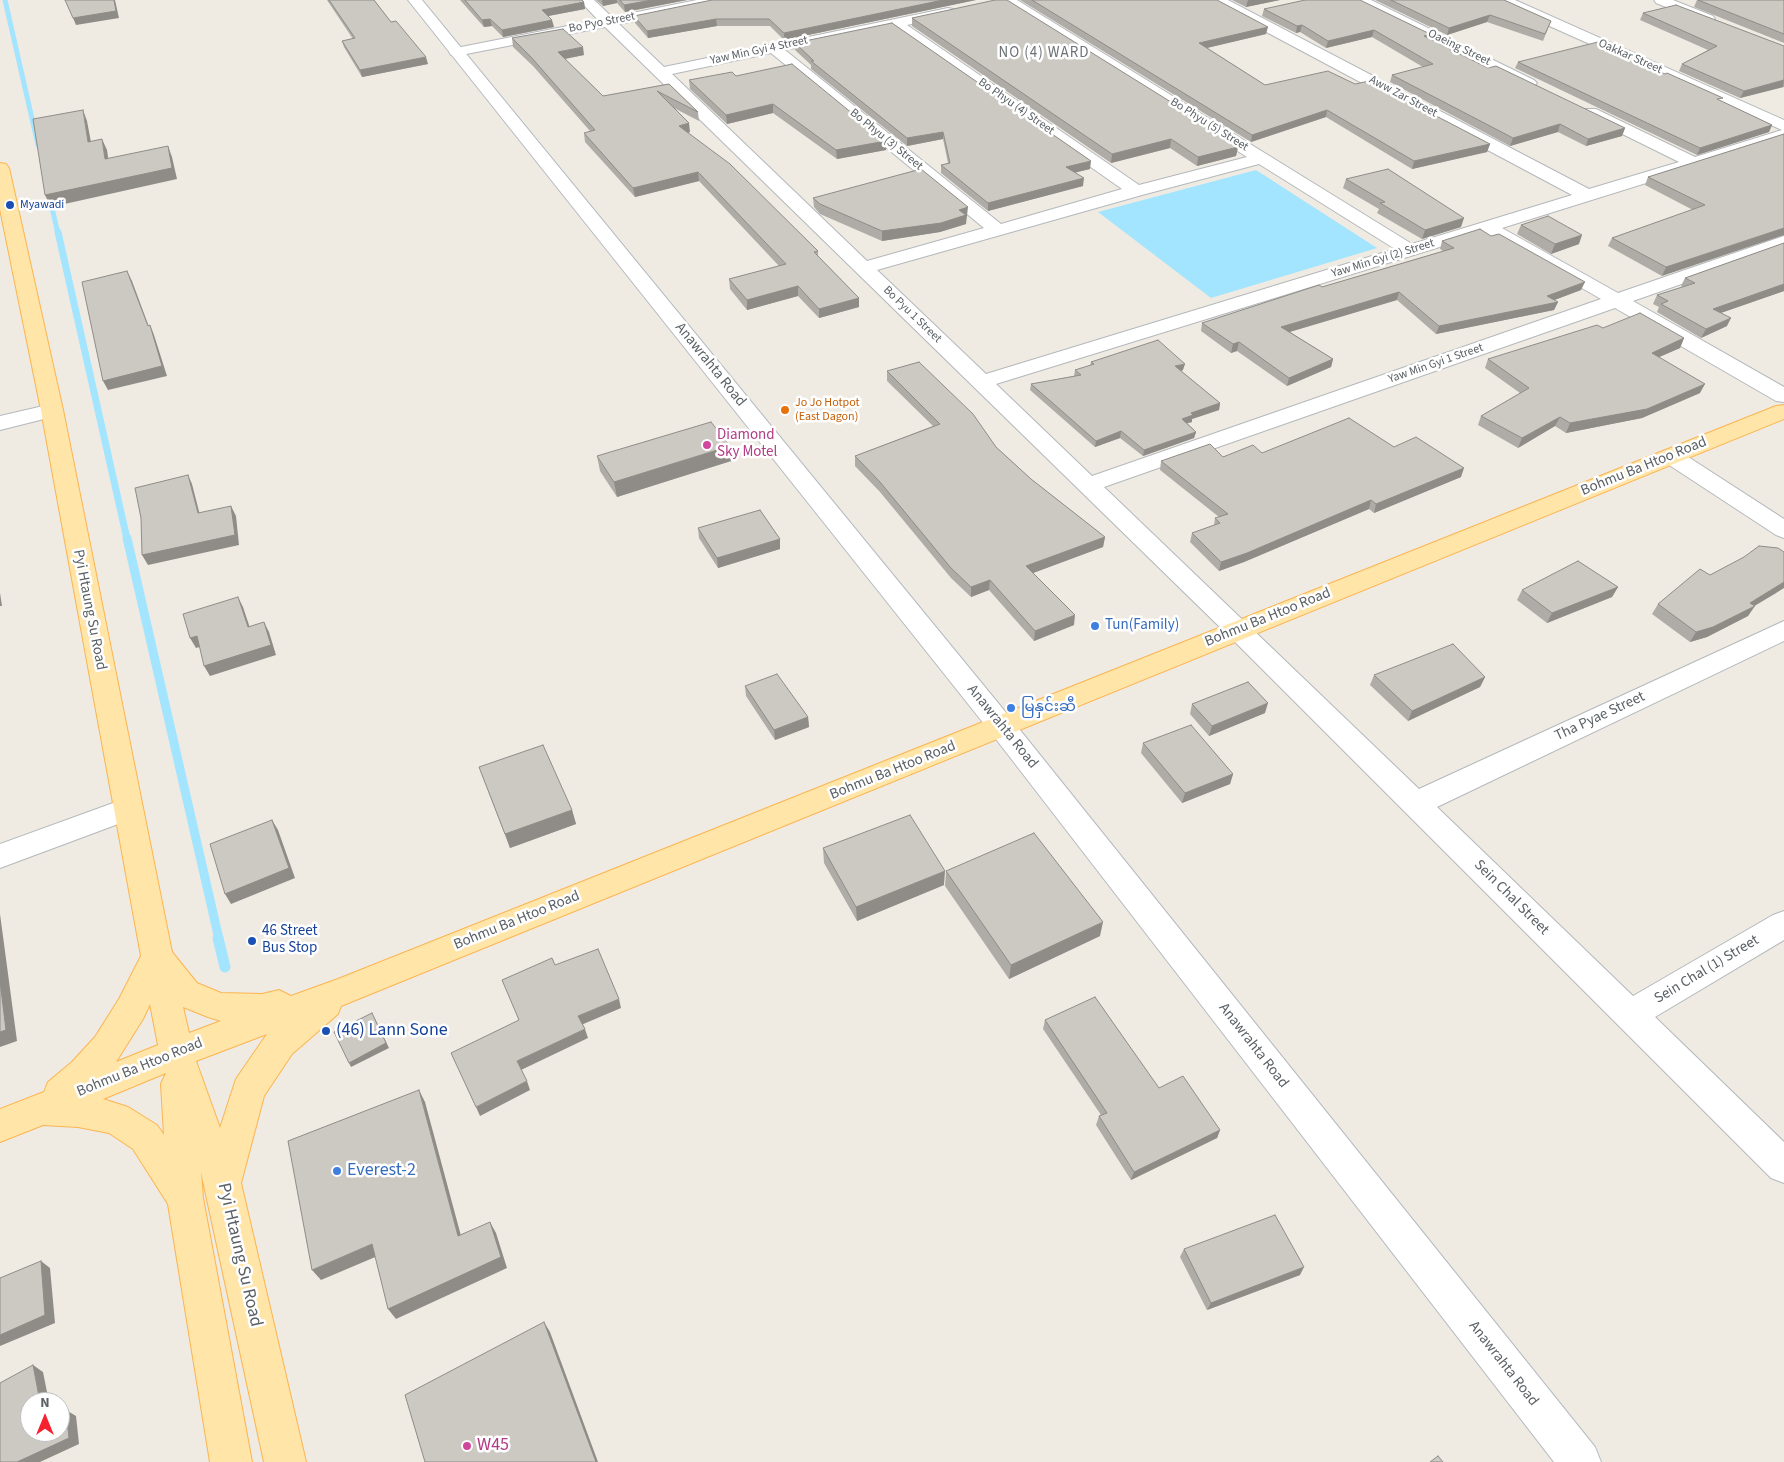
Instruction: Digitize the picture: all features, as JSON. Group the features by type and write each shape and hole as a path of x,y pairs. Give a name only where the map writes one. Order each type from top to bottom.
{"main road":[{"name":"Pyi Htaung Su Road","path":"1,176 52,410 127,808 176,1053 223,1183 285,1462"},
{"name":"Bohmu Ba Htoo Road","path":"0,1126 176,1053 348,988 1002,727 1238,630 1784,411"},
{"path":"39,1109 84,1073 107,1048 131,1009 156,957 186,993 220,1007 262,1008 348,988"},
{"path":"223,1183 248,1090 280,1043 348,988"},
{"name":"Pyi Htaung Su Road","path":"176,1053 185,1198 231,1462"},
{"path":"39,1109 78,1111 116,1118 145,1137 185,1198"}],"street":[{"name":"Anawrahta Road","path":"415,0 1002,727 1580,1462"},
{"name":"Bo Pyu 1 Street","path":"586,0 1238,630"},
{"name":"Bo Pyo Street","path":"456,52 718,0"},
{"name":"Aww Zar Street","path":"1217,0 1588,196"},
{"name":"Oaeing Street","path":"1360,0 1544,90"},
{"name":"Oakkar Street","path":"1503,0 1784,126"},
{"path":"1661,0 1722,25"},
{"name":"Bo Phyu (5) Street","path":"1003,1 1411,250"},
{"name":"Yaw Min Gyi 4 Street","path":"660,72 959,10"},
{"path":"1244,14 1262,10"},
{"name":"Bo Phyu (4) Street","path":"895,23 1136,191"},
{"name":"Bo Phyu (3) Street","path":"773,48 999,231"},
{"path":"1579,107 1692,162"},
{"name":"Yaw Min Gyi (2) Street","path":"982,382 1784,135"},
{"path":"864,268 1136,191 1262,158"},
{"path":"1488,227 1784,396"},
{"name":"Yaw Min Gyi 1 Street","path":"1088,485 1784,242"},
{"path":"0,423 52,410"},
{"path":"1671,456 1784,530"},
{"name":"Sein Chal Street","path":"1238,630 1784,1166"},
{"name":"Tha Pyae Street","path":"1415,804 1784,630"},
{"path":"0,856 127,808"},
{"name":"Sein Chal (1) Street","path":"1630,1015 1784,924"}],"water":[{"path":"1256,170 1377,248 1211,298 1098,212"}],"building":[{"path":"65,0 114,0 116,11 73,18"},
{"path":"329,0 374,0 391,22 396,21 426,57 360,70 342,41 355,38"},
{"path":"465,0 582,0 584,2 542,10 552,20 502,30 490,19 482,20"},
{"path":"620,0 652,0 624,5"},
{"path":"712,0 943,0 784,33 769,19 716,19 647,31 634,16"},
{"path":"995,0 1007,0 1232,140 1229,141 1238,147 1198,157 1171,139 1112,154 912,18"},
{"path":"1032,0 1217,0 1268,27 1199,43 1265,85 1328,71 1355,84 1369,81 1490,144 1414,161 1327,110 1252,135"},
{"path":"1305,0 1360,0 1430,34 1424,36 1488,68 1496,66 1625,128 1588,139 1560,124 1513,138 1392,75 1433,64 1374,30 1328,41 1302,25 1297,26 1264,9"},
{"path":"1391,0 1504,0 1551,21 1545,34 1490,15 1449,28"},
{"path":"1698,0 1784,0 1784,34"},
{"path":"1676,5 1784,46 1784,80 1744,91 1682,64 1717,46 1643,13"},
{"path":"892,23 1091,161 1066,167 1084,178 988,203 941,165 950,163 943,132 907,138 811,61 814,61 795,43"},
{"path":"563,29 583,47 558,52 603,96 669,84 698,112 657,91 689,123 679,126 730,164 818,251 814,252 859,298 819,309 798,286 747,300 729,279 786,264 698,172 633,188 584,133 595,130 512,38"},
{"path":"1598,42 1665,74 1667,73 1723,98 1717,99 1772,125 1700,148 1518,62"},
{"path":"792,64 886,141 836,150 773,104 726,115 689,80 732,72 736,76"},
{"path":"83,110 88,142 102,139 105,159 168,146 172,168 45,195 33,119"},
{"path":"1784,134 1784,228 1666,267 1612,238 1705,205 1648,177"},
{"path":"921,169 968,207 959,210 966,215 941,223 882,231 820,204 813,198"},
{"path":"1388,169 1464,218 1425,230 1380,203 1385,202 1346,179"},
{"path":"1548,216 1582,235 1555,244 1521,225"},
{"path":"1480,229 1491,236 1499,234 1585,282 1547,296 1558,302 1439,326 1399,292 1281,327 1333,359 1289,378 1239,342 1233,344 1202,323 1319,285 1322,287 1454,248 1442,241"},
{"path":"1784,243 1784,284 1713,309 1731,318 1706,329 1661,304 1668,301 1657,295 1695,283 1685,278"},
{"path":"127,271 148,326 150,325 162,366 103,381 82,282"},
{"path":"1640,313 1684,338 1652,353 1705,384 1647,409 1570,423 1560,417 1522,438 1481,416 1529,388 1488,359 1597,325 1603,328"},
{"path":"1158,340 1185,364 1175,366 1220,403 1191,413 1193,415 1182,419 1196,432 1144,450 1121,431 1096,441 1031,384 1081,375 1075,370 1094,364 1091,362"},
{"path":"919,362 973,414 996,447 1031,479 1105,537 1026,566 1075,615 1035,631 990,580 971,587 951,568 880,482 855,456 940,424 887,371"},
{"path":"1349,418 1394,447 1416,437 1464,468 1376,504 1371,500 1247,553 1221,562 1192,533 1220,523 1215,518 1228,514 1161,461 1210,444 1223,457 1253,445 1262,453"},
{"path":"711,422 730,446 614,482 597,456"},
{"path":"188,475 198,513 231,506 235,535 142,555 141,518 135,488"},
{"path":"760,510 780,539 717,558 698,528"},
{"path":"1759,546 1778,548 1784,552 1784,582 1750,603 1755,606 1713,627 1696,632 1658,604 1700,569 1710,575 1744,557"},
{"path":"1578,561 1618,587 1552,613 1522,590"},
{"path":"238,597 248,627 264,622 271,645 204,666 197,636 190,638 183,614"},
{"path":"1453,644 1485,677 1412,711 1374,675"},
{"path":"777,674 808,717 774,730 745,686"},
{"path":"1248,682 1268,703 1212,726 1192,704"},
{"path":"1191,725 1233,774 1185,793 1143,743"},
{"path":"543,745 572,810 505,834 479,767"},
{"path":"910,815 945,871 856,907 823,848"},
{"path":"272,820 289,868 225,894 210,844"},
{"path":"1034,833 1103,922 1011,965 946,871"},
{"path":"598,949 619,999 578,1016 585,1029 517,1061 527,1081 476,1107 451,1053 519,1020 502,980 552,958 555,965"},
{"path":"0,981 6,1030 0,1032"},
{"path":"1095,997 1159,1088 1183,1076 1220,1130 1134,1172 1099,1116 1107,1113 1045,1020"},
{"path":"372,1013 386,1043 349,1063 334,1032"},
{"path":"419,1090 458,1236 490,1222 501,1257 388,1309 372,1244 312,1270 288,1141"},
{"path":"1275,1215 1304,1267 1211,1303 1184,1249"},
{"path":"41,1261 45,1315 0,1335 0,1278"},
{"path":"544,1322 596,1462 425,1462 405,1395"},
{"path":"33,1365 38,1392 20,1392 20,1442 60,1442 17,1462 0,1462 0,1383"},
{"path":"1438,1456 1443,1462 1430,1462"}],"waterway":[{"path":"5,0 38,145"},
{"path":"49,195 58,234"},
{"path":"58,232 127,539"},
{"path":"127,538 219,939"},
{"path":"218,938 225,967"}],"place":[{"name":"Myawadi","path":"10,205"},
{"name":"Jo Jo Hotpot (East Dagon)","path":"785,410"},
{"name":"Diamond Sky Motel","path":"707,445"},
{"name":"Tun(Family)","path":"1095,626"},
{"name":"မြနှင်းဆီ","path":"1011,708"},
{"name":"46 Street Bus Stop","path":"252,941"},
{"name":"(46) Lann Sone","path":"326,1031"},
{"name":"Everest-2","path":"337,1171"},
{"name":"W45","path":"467,1446"}],"district":[{"name":"NO (4) WARD","path":"1044,54"}]}
